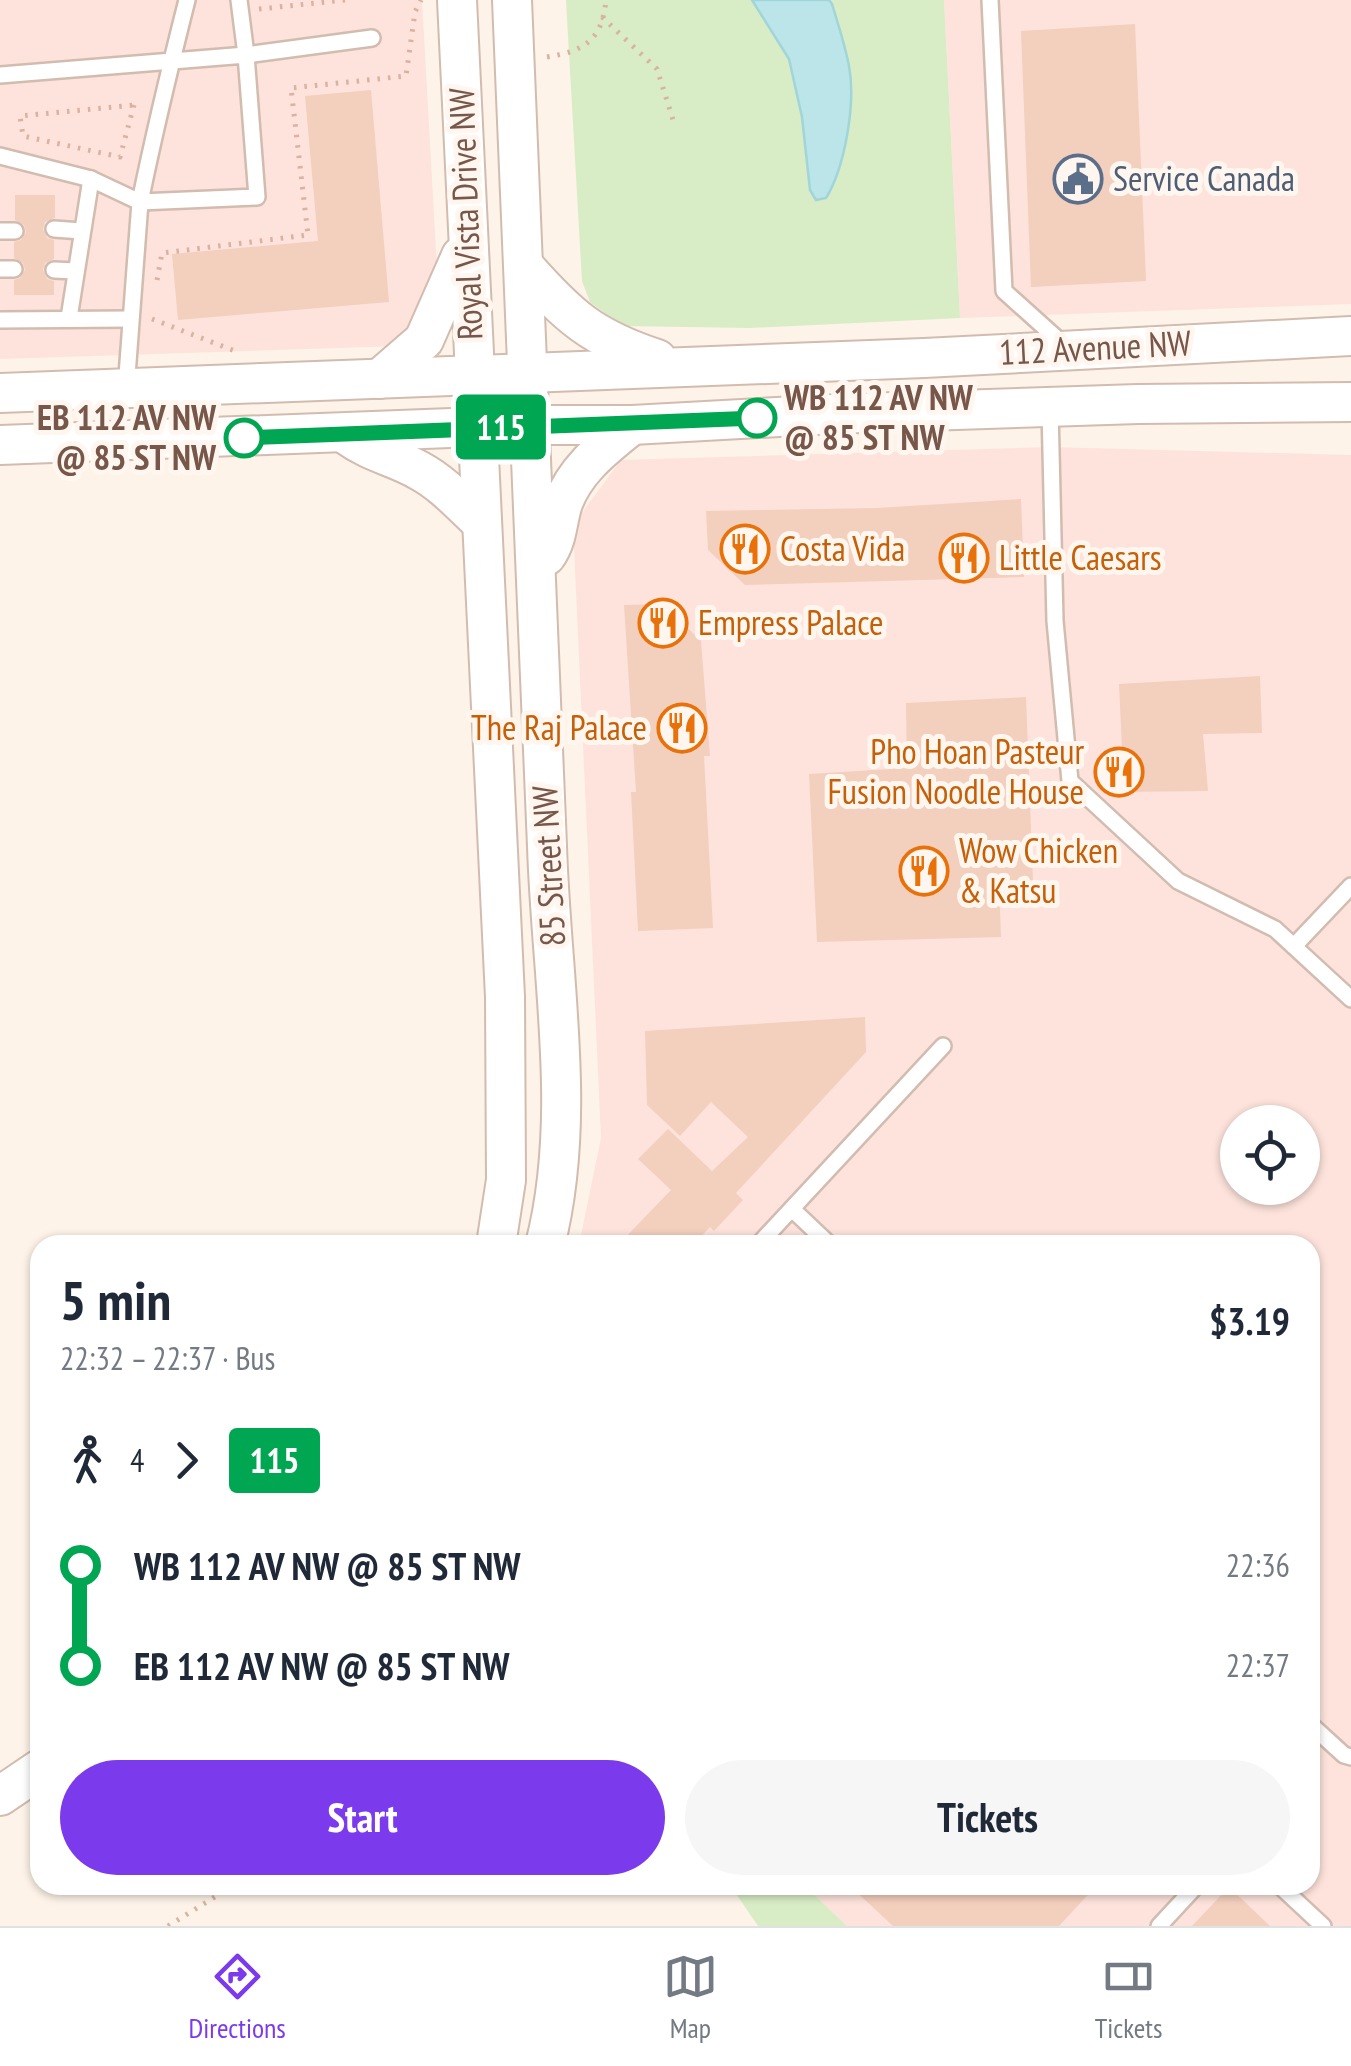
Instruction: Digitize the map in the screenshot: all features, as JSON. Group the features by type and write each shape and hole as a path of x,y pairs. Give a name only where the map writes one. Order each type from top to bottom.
{"street":[{"name":"Royal Vista Drive NW","path":"457,0 475,428"},
{"name":"Royal Vista Drive NW","path":"512,0 530,426"},
{"path":"379,380 424,340 467,240"},
{"path":"524,266 596,335 678,366"},
{"name":"112 Avenue NW","path":"0,393 1351,336"},
{"name":"112 Avenue NW","path":"0,445 1050,407 1351,402"},
{"path":"539,566 554,544 570,488 593,456 632,425"},
{"name":"85 Street NW","path":"530,426 561,1140 548,1235"},
{"name":"85 Street NW","path":"475,428 507,1103 506,1180 498,1235"},
{"path":"346,434 370,452 418,469 437,481 482,523"},
{"path":"0,1796 30,1776"}],"lane":[{"path":"126,389 140,202 186,0"},
{"path":"990,0 1004,291 1070,350"},
{"path":"0,156 91,179 140,202 257,196 240,6"},
{"path":"0,75 246,55 372,38"},
{"path":"69,318 91,179"},
{"path":"54,230 82,231"},
{"path":"54,270 76,271"},
{"path":"0,320 129,319"},
{"path":"1050,407 1055,620 1070,781 1178,882 1274,929 1351,998"},
{"path":"1294,946 1351,886"},
{"path":"767,1235 943,1046"},
{"path":"792,1209 819,1235"},
{"path":"1320,1733 1344,1756 1351,1757"},
{"path":"1158,1926 1188,1895"},
{"path":"1290,1895 1324,1926"}],"path":[{"path":"240,6 345,0"},
{"path":"156,286 162,253 308,235 291,88 406,76 415,12 421,0"},
{"path":"515,63 576,53 588,46 606,0"},
{"path":"602,17 657,68 676,126"},
{"path":"11,116 134,105 120,157 23,136 20,116"},
{"path":"154,302 150,323 242,354"},
{"path":"168,1926 218,1895"}],"shaded area":[{"path":"0,0 422,0 437,269 424,316 398,346 0,359"},
{"path":"944,0 1351,0 1351,304 960,318"},
{"path":"1051,447 1351,455 1351,1926 847,1926 814,1895 1320,1895 1320,1235 581,1235 601,1138 573,525 621,460"}],"green space":[{"path":"566,0 944,0 960,318 750,328 623,326 590,302 582,281"},
{"path":"737,1895 814,1895 847,1926 758,1926"}],"water":[{"path":"752,0 829,0 832,4 849,66 851,98 843,152 826,198 816,200 810,190 802,117 789,59"}],"building":[{"path":"1135,24 1146,281 1031,287 1021,31"},
{"path":"371,90 389,302 178,320 172,254 318,241 305,96"},
{"path":"15,195 55,195 55,218 45,222 43,229 47,238 54,240 54,259 45,263 43,270 47,279 54,281 54,295 14,295 14,280 25,270 23,263 14,258 14,242 26,232 24,225 15,220"},
{"path":"1021,499 1024,577 745,585 708,550 706,511 877,508"},
{"path":"663,604 701,641 710,756 704,756 713,928 638,931 631,792 636,792 624,605"},
{"path":"1260,676 1262,733 1203,734 1208,791 1124,792 1119,684"},
{"path":"1026,697 1033,881 999,883 1001,937 817,942 809,774 907,768 906,703"},
{"path":"865,1017 866,1052 736,1193 743,1200 714,1231 710,1227 702,1235 628,1235 671,1190 638,1159 668,1129 712,1171 748,1137 711,1102 680,1136 647,1105 645,1031"},
{"path":"860,1895 1088,1895 1059,1926 893,1926"},
{"path":"1221,1895 1237,1895 1270,1926 1192,1926"}],"bus line":[{"name":"115","path":"244,438 757,418"}],"place":[{"name":"Service Canada","path":"1078,179"},
{"name":"WB 112 AV NW @ 85 ST NW","path":"757,418"},
{"name":"EB 112 AV NW @ 85 ST NW","path":"244,438"},
{"name":"Costa Vida","path":"745,549"},
{"name":"Little Caesars","path":"964,558"},
{"name":"Empress Palace","path":"663,623"},
{"name":"The Raj Palace","path":"682,728"},
{"name":"Pho Hoan Pasteur Fusion Noodle House","path":"1119,772"},
{"name":"Wow Chicken & Katsu","path":"924,871"}]}
